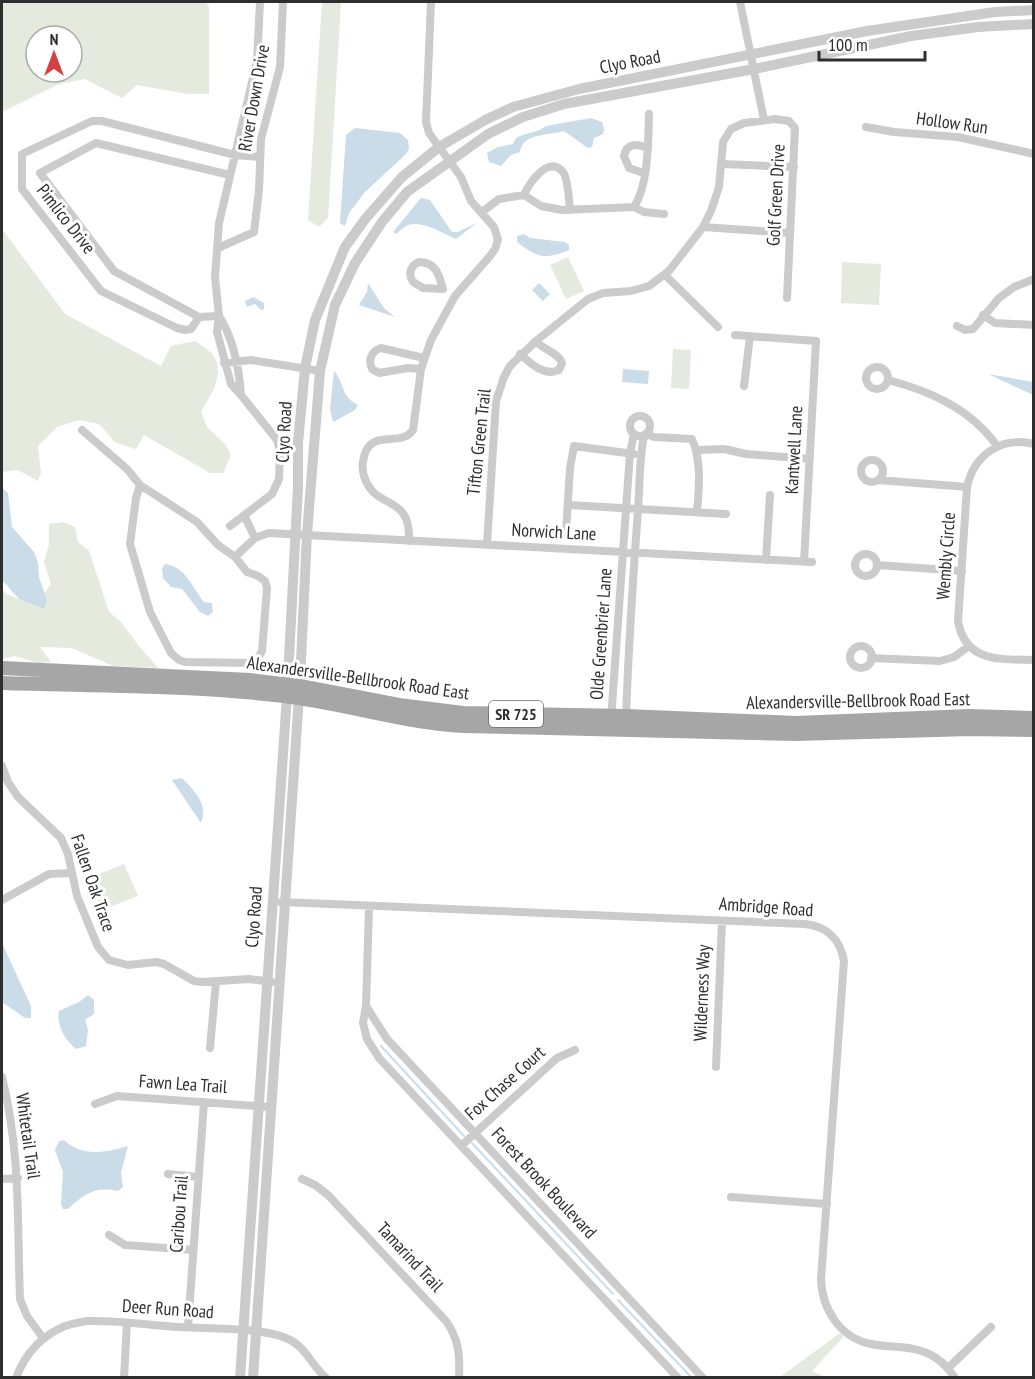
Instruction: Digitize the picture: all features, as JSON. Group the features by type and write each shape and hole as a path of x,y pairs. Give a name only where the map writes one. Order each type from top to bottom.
{"main road":[{"name":"Alexandersville-Bellbrook Road East","path":"2,668 235,692 293,691 444,725 619,723 897,732 969,716 1034,718"},
{"name":"Alexandersville-Bellbrook Road East","path":"2,683 129,680"},
{"name":"Alexandersville-Bellbrook Road East","path":"933,724 1034,730"}],"street":[{"name":"River Down Drive","path":"230,526 272,494 279,479 280,450 277,440 242,394 231,384 217,332 219,316 215,277 222,206 257,61 260,2"},
{"name":"River Down Drive","path":"218,248 254,232 261,139 280,67 283,2"},
{"path":"409,541 410,526 406,515 375,493 366,480 363,466 365,453 372,443 386,438 404,438 413,430 424,358 440,319 455,296 498,245 494,227 471,201 461,177 428,129 425,115 431,2"},
{"path":"740,2 764,120"},
{"name":"Clyo Road","path":"240,1377 258,1106 284,902 293,691 298,443 305,368 315,320 345,247 366,218 402,177 439,147 487,118 513,107 579,89 909,24 995,12 1034,10"},
{"name":"Clyo Road","path":"253,1377 270,1107 271,901 293,691 320,371 335,305 355,263 382,222 408,192 488,134 515,121 564,104 754,69 911,36 978,27 1034,24"},
{"path":"634,207 641,191 644,173 648,148 649,114"},
{"name":"Golf Green Drive","path":"764,120 786,119 793,124 796,135 787,298"},
{"name":"Tifton Green Trail","path":"487,544 496,402 504,376 520,354 584,302 595,296 640,289 657,282 665,275 703,227 716,199 723,142 731,129 744,123 764,120"},
{"name":"Pimlico Drive","path":"199,317 191,329 177,328 101,291 22,189 22,154 92,121 102,121 235,155 260,157"},
{"name":"Hollow Run","path":"866,127 894,132 958,137 1034,154"},
{"name":"Pimlico Drive","path":"219,316 199,317 114,271 40,173 96,144 230,175"},
{"path":"644,173 629,168 624,156 630,146 640,145 648,148"},
{"path":"722,164 794,167"},
{"path":"524,195 532,180 542,171 560,169 565,176 570,210"},
{"path":"482,212 499,199 524,195 550,208 570,210 634,207 644,213 664,214"},
{"path":"703,227 790,233"},
{"path":"665,275 718,327"},
{"path":"957,327 965,330 973,329 999,298 1014,287 1034,279"},
{"path":"443,289 455,296"},
{"path":"983,315 995,323 1034,325"},
{"name":"River Down Drive","path":"219,316 228,331 242,394"},
{"path":"735,335 750,336 744,386"},
{"name":"Kantwell Lane","path":"750,336 816,341 808,562"},
{"path":"520,354 539,369 552,373 559,370 562,363 559,357 536,341"},
{"path":"422,369 399,369 379,373 372,369 370,359 374,352 385,348 424,358"},
{"path":"224,363 251,360 320,371"},
{"path":"888,380 926,392 953,405 982,428 997,446 1015,442 1034,444"},
{"name":"Olde Greenbrier Lane","path":"642,416 649,422 650,429 645,435 640,455 638,509 619,723 623,552 630,453 634,434 630,429 635,417 642,416"},
{"path":"82,430 127,469 140,485 197,522 218,544 235,557 247,572 265,581 267,588 262,651 257,660 252,663 179,660 171,653 150,612 130,544 135,498 140,485"},
{"path":"634,434 690,438 697,450 699,474 697,512"},
{"path":"566,532 570,468 574,446 640,455"},
{"name":"Wembly Circle","path":"969,646 962,636 958,621 967,487 974,466 987,452 997,446"},
{"path":"697,450 724,448 746,454 810,459"},
{"path":"878,480 967,487"},
{"path":"766,561 770,495"},
{"path":"569,505 726,514"},
{"path":"235,557 255,538 244,516"},
{"name":"Norwich Lane","path":"255,538 269,533 295,533 808,562"},
{"path":"877,565 962,571"},
{"path":"871,658 940,661 954,657 969,646 985,657 1034,660"},
{"name":"Fallen Oak Trace","path":"2,766 16,794 62,838 68,854 77,896 97,944 109,960 128,965 156,962 194,981 249,979 272,982"},
{"path":"2,900 49,874 71,873"},
{"name":"Ambridge Road","path":"271,901 812,925 826,930 840,946 844,961 821,1287 826,1307 832,1317 856,1339 872,1344 920,1351 937,1358 955,1377"},
{"name":"Forest Brook Boulevard","path":"369,907 364,1028 371,1047 678,1377"},
{"name":"Wilderness Way","path":"716,1067 722,921"},
{"path":"210,1048 216,982"},
{"name":"Forest Brook Boulevard","path":"366,1006 387,1039 703,1377"},
{"name":"Fox Chase Court","path":"461,1146 557,1058 575,1050"},
{"name":"Whitetail Trail","path":"2,1077 11,1120 18,1178 20,1299 27,1316 43,1338"},
{"name":"Fawn Lea Trail","path":"95,1104 117,1096 270,1107"},
{"name":"Caribou Trail","path":"188,1327 204,1102"},
{"path":"168,1174 198,1177"},
{"path":"2,1179 18,1178"},
{"name":"Tamarind Trail","path":"302,1179 328,1195 446,1321 455,1335 459,1349 459,1377"},
{"path":"731,1197 827,1204"},
{"path":"109,1235 125,1245 193,1250"},
{"name":"Deer Run Road","path":"16,1377 27,1354 43,1338 78,1322 95,1321 242,1330 281,1336 292,1341 326,1377"},
{"path":"124,1377 127,1323"},
{"path":"948,1368 991,1327"}],"shaded area":[{"path":"2,2 206,2 209,7 209,94 188,94 137,85 122,98 84,79 84,24 24,24 24,84 59,84 2,112"},
{"path":"322,2 341,2 328,218 319,227 308,220"},
{"path":"2,229 65,314 161,366 171,346 195,341 211,353 216,360 218,375 213,390 201,411 207,427 225,444 231,455 223,473 210,473 144,435 136,449 115,442 99,424 79,420 57,427 38,446 41,473 38,481 18,470 2,472"},
{"path":"568,257 584,291 566,299 550,265"},
{"path":"842,262 881,264 879,305 841,303"},
{"path":"673,349 691,350 689,389 671,388"},
{"path":"63,522 75,527 78,542 89,551 109,612 121,622 158,668 113,666 72,648 40,647 51,662 39,663 15,656 2,659 2,589 6,594 36,605 51,584 44,562 49,544 49,524"},
{"path":"124,864 138,896 102,910 89,878"},
{"path":"840,1333 844,1336 812,1371 825,1377 780,1377"}],"water":[{"path":"591,118 602,122 604,129 603,134 594,138 592,147 588,148 564,131 531,138 522,146 520,152 511,155 501,166 489,162 487,153 498,147 513,144 520,136 546,126"},
{"path":"355,128 400,133 408,140 409,149 365,192 349,213 345,226 340,223 346,135"},
{"path":"421,198 430,200 452,232 458,232 477,223 456,239 420,224 408,225 396,234 393,232"},
{"path":"524,234 530,238 565,242 569,245 569,250 541,256 517,242 517,236"},
{"path":"368,283 384,308 395,317 359,305 367,292"},
{"path":"539,283 550,294 543,301 532,290"},
{"path":"253,297 264,303 264,309 261,310 255,304 247,307 245,301"},
{"path":"623,369 649,371 648,384 622,382"},
{"path":"334,371 348,398 358,405 355,410 333,422 330,409"},
{"path":"988,374 1033,382 1033,395"},
{"path":"2,488 8,493 12,527 34,552 38,563 39,577 47,600 44,609 19,599 2,580"},
{"path":"165,564 178,569 188,578 204,602 212,603 213,612 208,616 200,612 182,589 171,587 163,578 162,568"},
{"path":"182,778 202,804 201,823 172,780"},
{"path":"2,943 31,1006 31,1018 25,1018 2,1002"},
{"path":"88,995 94,1000 94,1014 85,1020 88,1030 86,1046 76,1049 62,1032 59,1011"},
{"path":"64,1140 78,1149 94,1152 128,1146 121,1173 123,1187 118,1191 91,1192 68,1209 63,1209 61,1204 63,1172 55,1150 59,1141"}],"waterway":[{"path":"381,1046 464,1136"},
{"path":"472,1143 613,1294"},
{"path":"618,1300 692,1378"}]}
